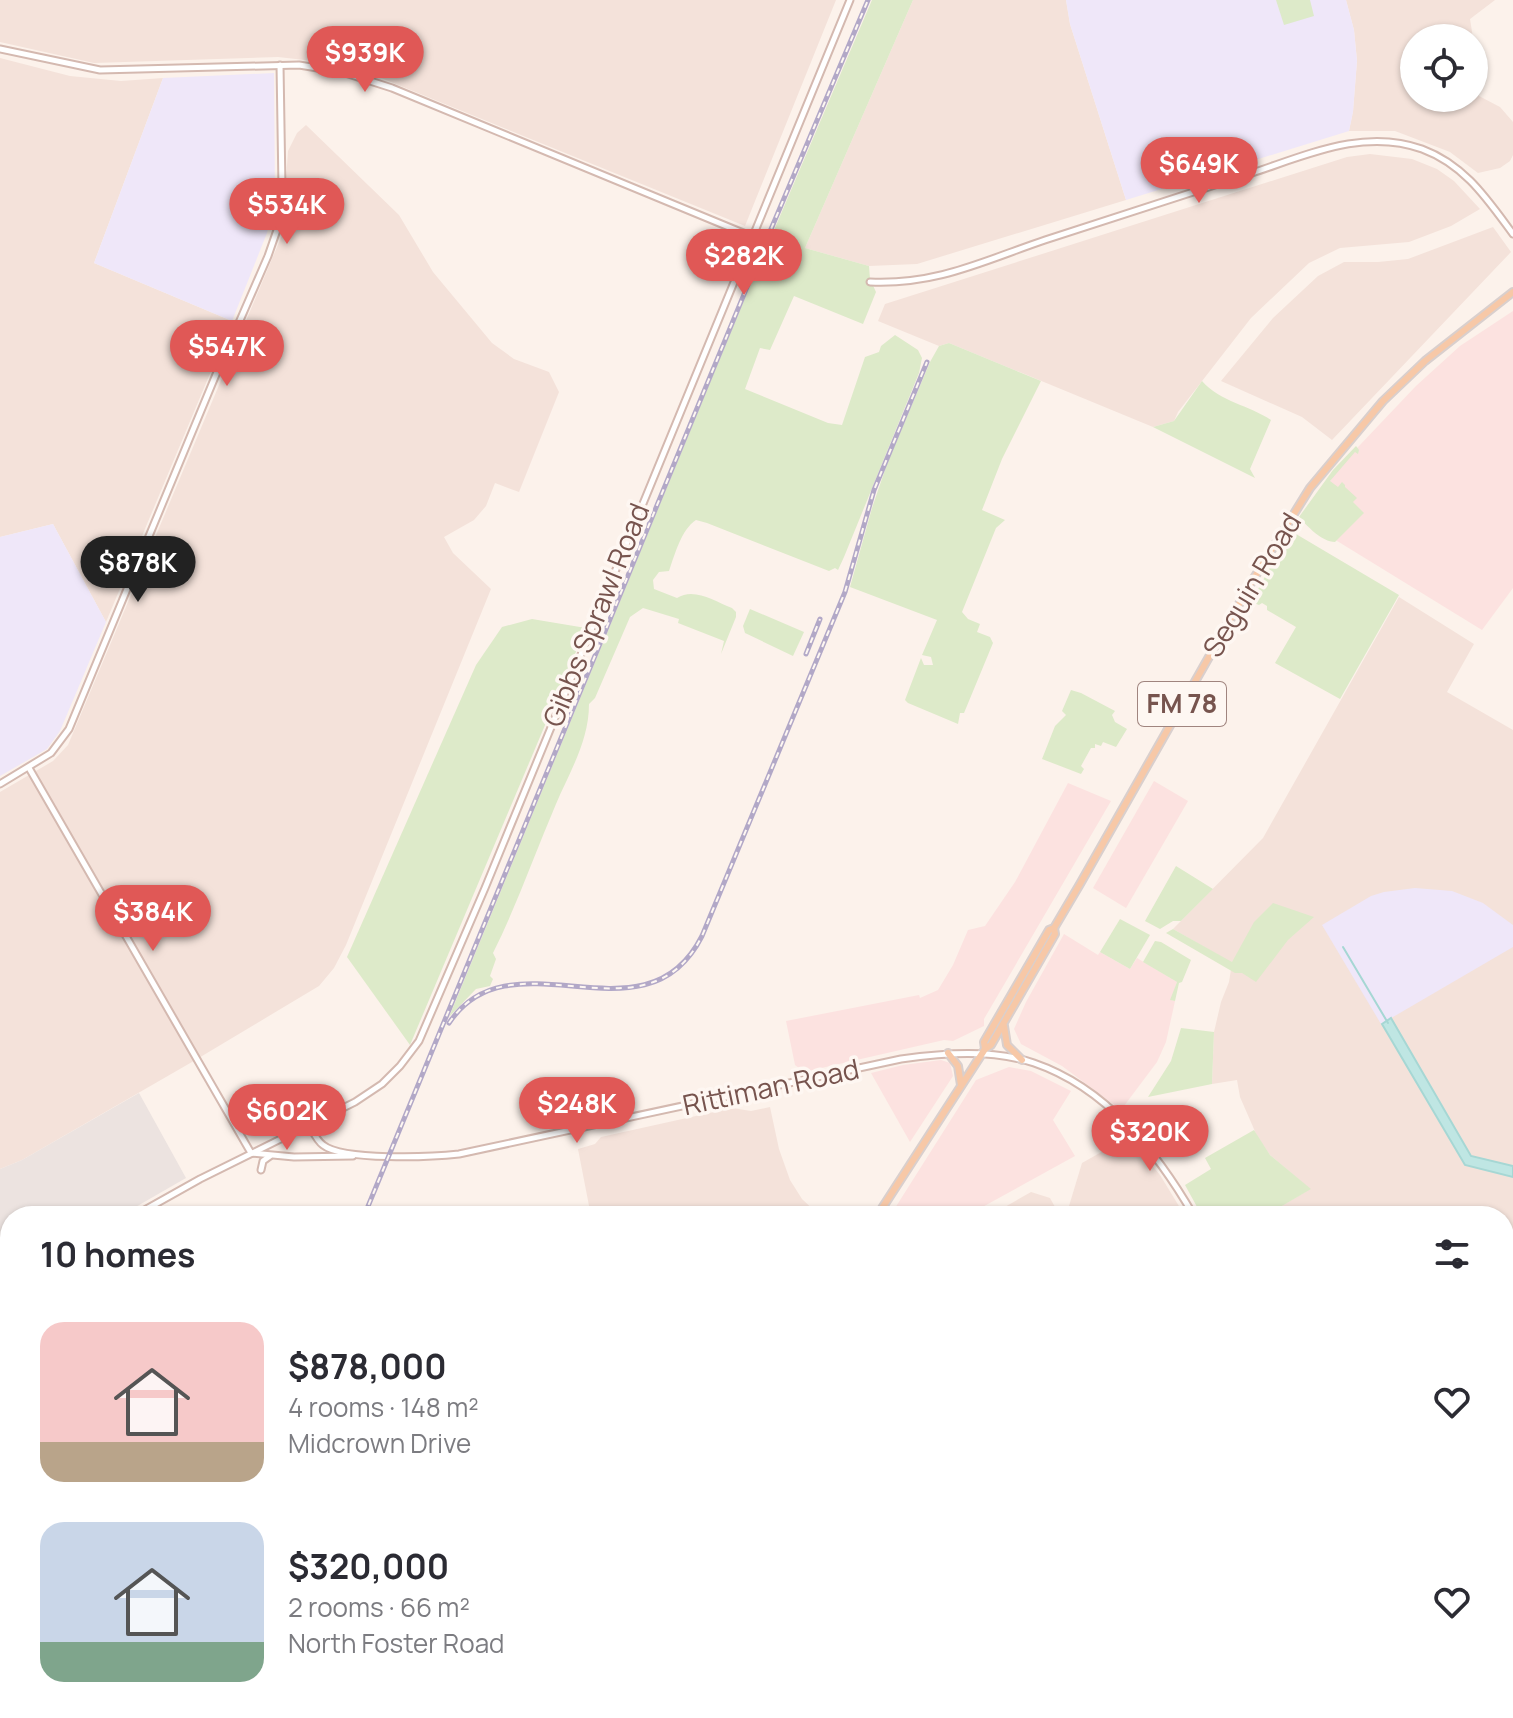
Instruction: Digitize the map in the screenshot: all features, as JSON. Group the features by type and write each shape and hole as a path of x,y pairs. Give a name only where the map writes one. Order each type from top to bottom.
{"main road":[{"name":"Seguin Road","path":"983,1052 984,1042 1049,930 1054,928 1263,562 1310,488 1383,401 1425,361 1513,292"},
{"name":"Seguin Road","path":"883,1206 1005,1023 1055,934 1054,928"},
{"path":"1005,1023 1005,1039 1022,1060"},
{"path":"948,1053 958,1066 961,1085"}],"street":[{"name":"Gibbs Sprawl Road","path":"251,1153 373,1090 400,1066 419,1041 485,888 850,0"},
{"path":"0,49 100,70 280,65 342,72 392,88 753,237"},
{"path":"231,341 276,228 282,188 280,65"},
{"path":"870,282 913,282 955,272 1268,167 1364,141 1420,148 1443,159 1473,181 1513,234"},
{"path":"0,784 56,749 69,729 222,360"},
{"path":"29,768 251,1153 153,1206"},
{"name":"Rittiman Road","path":"251,1153 329,1157 440,1156 503,1146 901,1059 983,1052 1052,1070 1122,1119 1162,1164 1188,1206"},
{"name":"Rittiman Road","path":"309,1124 319,1141 330,1149 373,1155"},
{"path":"261,1170 263,1161 270,1156"}],"shaded area":[{"path":"0,0 836,0 745,226 349,65 278,57 94,63 0,42"},
{"path":"913,0 1066,0 1070,24 1126,200 917,264 869,266 805,248"},
{"path":"1066,0 1346,0 1354,30 1357,61 1349,131 1126,200 1070,24"},
{"path":"1346,0 1495,0 1470,19 1471,24 1400,24 1400,112 1488,112 1488,101 1500,107 1513,122 1513,155 1510,161 1500,168 1478,173 1450,152 1395,131 1349,131 1357,61 1354,30"},
{"path":"0,58 70,76 121,81 163,78 94,263 232,321 106,622 53,524 0,537"},
{"path":"274,73 275,200 267,233 232,321 94,263 163,78"},
{"path":"306,125 399,215 433,272 492,343 514,359 549,372 559,392 519,492 495,483 486,506 474,520 444,537 453,553 491,589 334,968 319,986 22,1160 0,1169 0,792 53,761 68,745 282,235 288,151 297,133"},
{"path":"1370,154 1412,159 1437,169 1454,181 1480,209 1451,226 1409,242 1340,248 1309,263 1251,318 1174,421 1153,427 949,343 939,346 878,321 885,304 1347,157"},
{"path":"1493,227 1511,252 1332,440 1302,417 1221,381 1273,318 1318,276 1344,262 1408,259"},
{"path":"1513,311 1513,588 1482,630 1303,520 1341,465 1416,386 1460,346"},
{"path":"53,524 106,622 60,731 47,749 0,776 0,537"},
{"path":"1399,597 1474,644 1447,692 1513,730 1513,1206 1282,1206 1310,1189 1270,1155 1257,1136 1240,1097 1237,1080 1212,1084 1214,1032 1232,963 1173,929 1263,838"},
{"path":"1154,781 1188,801 1126,908 1093,888"},
{"path":"1068,783 1111,801 984,1019 984,1026 953,1041 944,1040 804,1072 795,1065 786,1021 919,995 920,998 938,990 968,930 985,926 1015,882"},
{"path":"1415,888 1452,891 1483,903 1513,925 1513,947 1381,1024 1322,925 1371,896"},
{"path":"1064,934 1098,955 1100,952 1130,969 1137,958 1177,982 1171,1000 1175,1001 1166,1042 1157,1062 1121,1110 1062,1066 1021,1044 1014,1029"},
{"path":"941,1060 950,1063 953,1076 910,1142 871,1073"},
{"path":"1009,1067 1031,1071 1071,1091 1053,1120 1075,1156 984,1206 896,1206 976,1080"},
{"path":"139,1093 186,1178 137,1206 0,1206 0,1169 22,1160"},
{"path":"770,1107 779,1149 790,1180 809,1206 589,1206 578,1149 595,1144 601,1137 732,1108 751,1111"},
{"path":"1128,1137 1160,1175 1179,1206 1069,1206 1082,1163"},
{"path":"1031,1192 1050,1198 1054,1206 1006,1206"}],"green space":[{"path":"872,0 913,0 805,248 869,266 870,279 876,292 863,324 794,296 770,350 760,348 745,389 828,423 842,425 865,357 879,352 881,346 895,335 918,350 922,358 919,373 844,557 838,570 829,571 707,523 696,520 691,524 679,543 669,571 659,572 653,580 654,589 677,598 697,594 732,608 736,617 721,654 724,641 678,623 679,619 643,608 630,617 595,698 589,704 586,731 578,756 493,953 496,959 490,986 476,989 449,1017 737,317"},
{"path":"1276,0 1310,0 1314,16 1284,25"},
{"path":"949,343 1041,381 1002,459 982,510 1005,520 996,528 962,612 968,619 980,624 977,632 990,637 993,643 964,713 960,713 958,724 905,700 921,658 924,665 933,665 931,657 922,655 937,620 850,587 887,464 930,362 939,346"},
{"path":"1202,381 1217,394 1271,420 1250,469 1255,478 1153,427 1174,421"},
{"path":"1356,446 1358,454 1355,452 1330,481 1338,487 1342,482 1357,498 1353,502 1364,513 1335,542 1330,541 1315,533 1299,517 1333,470"},
{"path":"1296,534 1399,595 1340,699 1275,663 1296,627 1267,610 1262,603 1251,602 1284,542 1289,535"},
{"path":"750,609 804,632 793,656 745,633 743,626"},
{"path":"532,619 586,628 410,1045 347,957 476,665 502,627"},
{"path":"1071,690 1115,711 1112,715 1115,722 1127,729 1116,747 1103,742 1101,746 1095,744 1081,766 1084,769 1081,774 1042,759 1055,726 1066,715 1062,711"},
{"path":"1176,866 1213,889 1181,921 1173,921 1160,929 1145,921"},
{"path":"1273,903 1314,917 1288,940 1256,982 1166,933 1173,929 1232,962 1254,922"},
{"path":"1120,919 1150,935 1130,969 1100,952"},
{"path":"1155,941 1191,960 1179,983 1175,1001 1170,1000 1177,982 1143,962"},
{"path":"1181,1028 1214,1032 1212,1084 1148,1097 1171,1061"},
{"path":"1254,1130 1270,1155 1311,1189 1282,1206 1197,1206 1185,1185 1211,1169 1205,1158"}],"water":[{"path":"1391,1018 1471,1156 1513,1166 1513,1177 1465,1165 1382,1024"}],"waterway":[{"path":"1343,947 1388,1023"}],"railway":[{"path":"368,1206 868,0"},
{"path":"449,1023 476,997 507,986 542,984 614,988 647,984 677,968 702,936 845,592 874,490 927,362"},
{"path":"806,654 820,619"}]}
